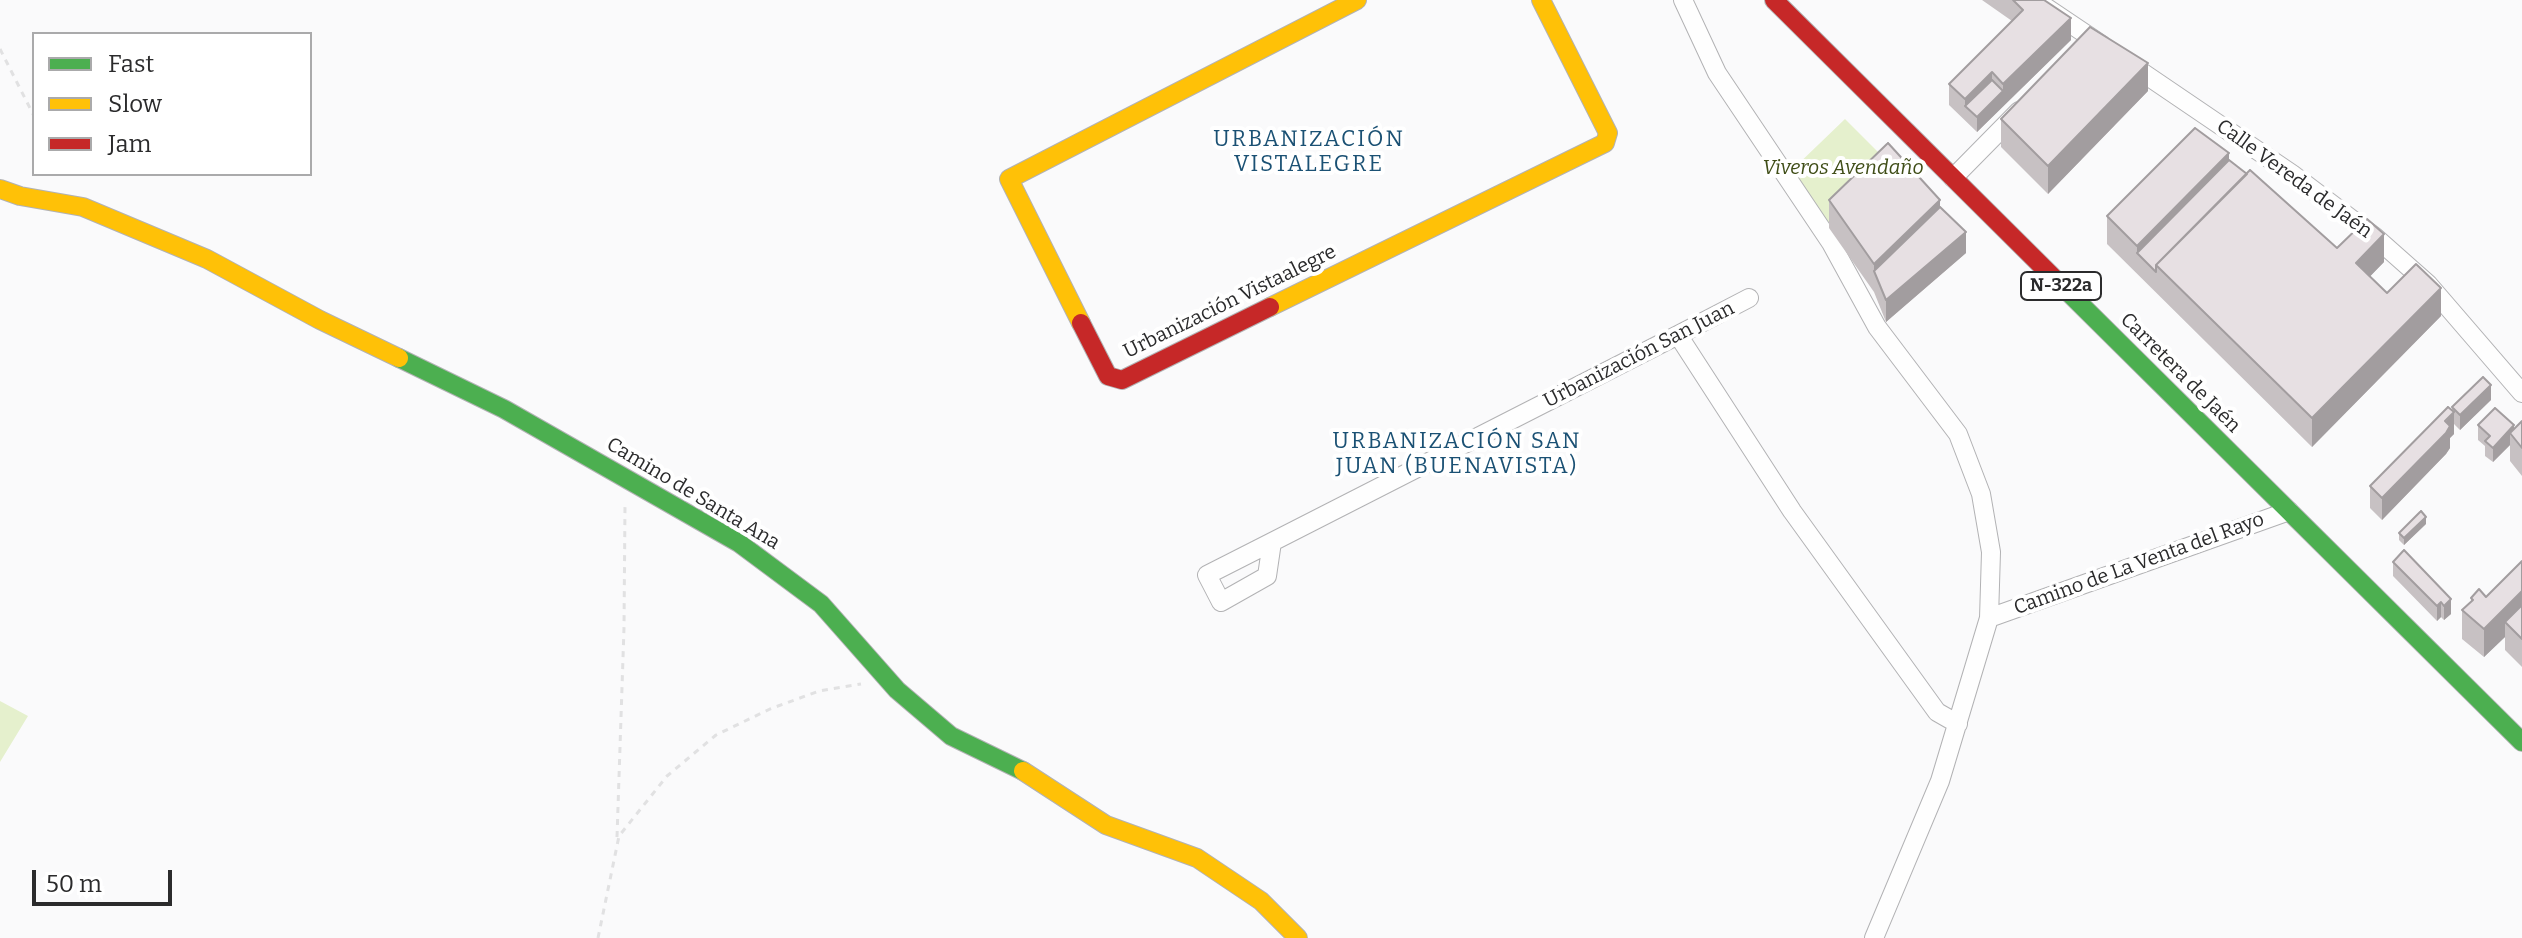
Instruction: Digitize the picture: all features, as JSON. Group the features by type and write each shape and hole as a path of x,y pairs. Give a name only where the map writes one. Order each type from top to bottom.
{"main road":[{"name":"Urbanización Vistaalegre","path":"1357,0 1009,179 1108,376 1122,380 1605,143 1608,133 1541,0"},
{"name":"Carretera de Jaén","path":"1774,0 2522,742"},
{"name":"Camino de Santa Ana","path":"0,189 20,196 83,207 207,259 320,320 504,409 739,543 821,604 897,690 951,736 1035,777 1106,825 1197,858 1261,901 1298,938"}],"street":[{"name":"Camino de La Venta del Rayo","path":"1683,0 1717,73 1831,243 1877,327 1958,434 1981,494 1991,552 1989,618 1940,781 1874,938"},
{"name":"Calle Vereda de Jaén","path":"2035,0 2279,165 2375,237 2428,284 2522,393"},
{"path":"2074,53 2090,37"},
{"path":"1953,178 2033,96"},
{"name":"Urbanización San Juan","path":"1272,542 1749,298"},
{"path":"1678,335 1819,548 1937,712 1958,724"},
{"name":"Camino de La Venta del Rayo","path":"1989,618 2289,511"}],"path":[{"path":"0,49 32,112"},
{"path":"617,843 627,518 623,477"},
{"path":"598,938 619,836 667,776 716,735 770,709 819,691 856,683 897,690"}],"green space":[{"name":"Viveros Avendaño","path":"1845,119 1893,167 1829,228 1792,170"},
{"path":"0,701 28,716 0,762"}],"building":[{"path":"2013,0 2044,0 2071,18 2003,84 1992,72 1965,99 1949,84 2023,10"},
{"path":"2090,27 2148,63 2048,166 2001,119"},
{"path":"1992,80 2003,91 1977,117 1965,106"},
{"path":"2195,128 2229,153 2137,246 2107,216"},
{"path":"1888,143 1940,200 1874,264 1829,200"},
{"path":"2229,160 2247,174 2156,265 2156,272 2137,253"},
{"path":"2250,170 2337,248 2367,219 2384,234 2356,263 2387,293 2416,264 2441,288 2312,418 2156,265"},
{"path":"1940,207 1966,232 1886,300 1874,271"},
{"path":"2483,377 2491,385 2460,415 2452,407"},
{"path":"2448,407 2454,412 2445,421 2450,426 2446,433 2382,498 2370,486"},
{"path":"2495,408 2514,425 2493,448 2485,441 2490,436 2478,425"},
{"path":"2522,421 2522,448 2510,433"},
{"path":"2421,511 2426,517 2404,538 2399,533"},
{"path":"2404,550 2451,599 2444,606 2441,602 2437,606 2393,562"},
{"path":"2522,561 2522,591 2484,629 2462,610 2479,589 2486,597"},
{"path":"2522,605 2522,639 2505,622"}],"traffic: fast":[{"path":"2064,288 2522,742"},
{"path":"399,358 504,409 739,543 821,604 897,690 951,736 1023,771"}],"traffic: slow":[{"path":"1081,323 1009,179 1357,0"},
{"path":"1270,307 1605,143 1608,133 1541,0"},
{"path":"0,189 20,196 83,207 207,259 320,320 399,358"},
{"path":"1023,771 1106,825 1197,858 1261,901 1298,938"}],"traffic: jam":[{"path":"1774,0 2064,288"},
{"path":"1081,323 1108,376 1122,380 1270,307"}],"district":[{"name":"URBANIZACIÓN VISTALEGRE","path":"1309,152"},
{"name":"URBANIZACIÓN SAN JUAN (BUENAVISTA)","path":"1457,454"}]}
